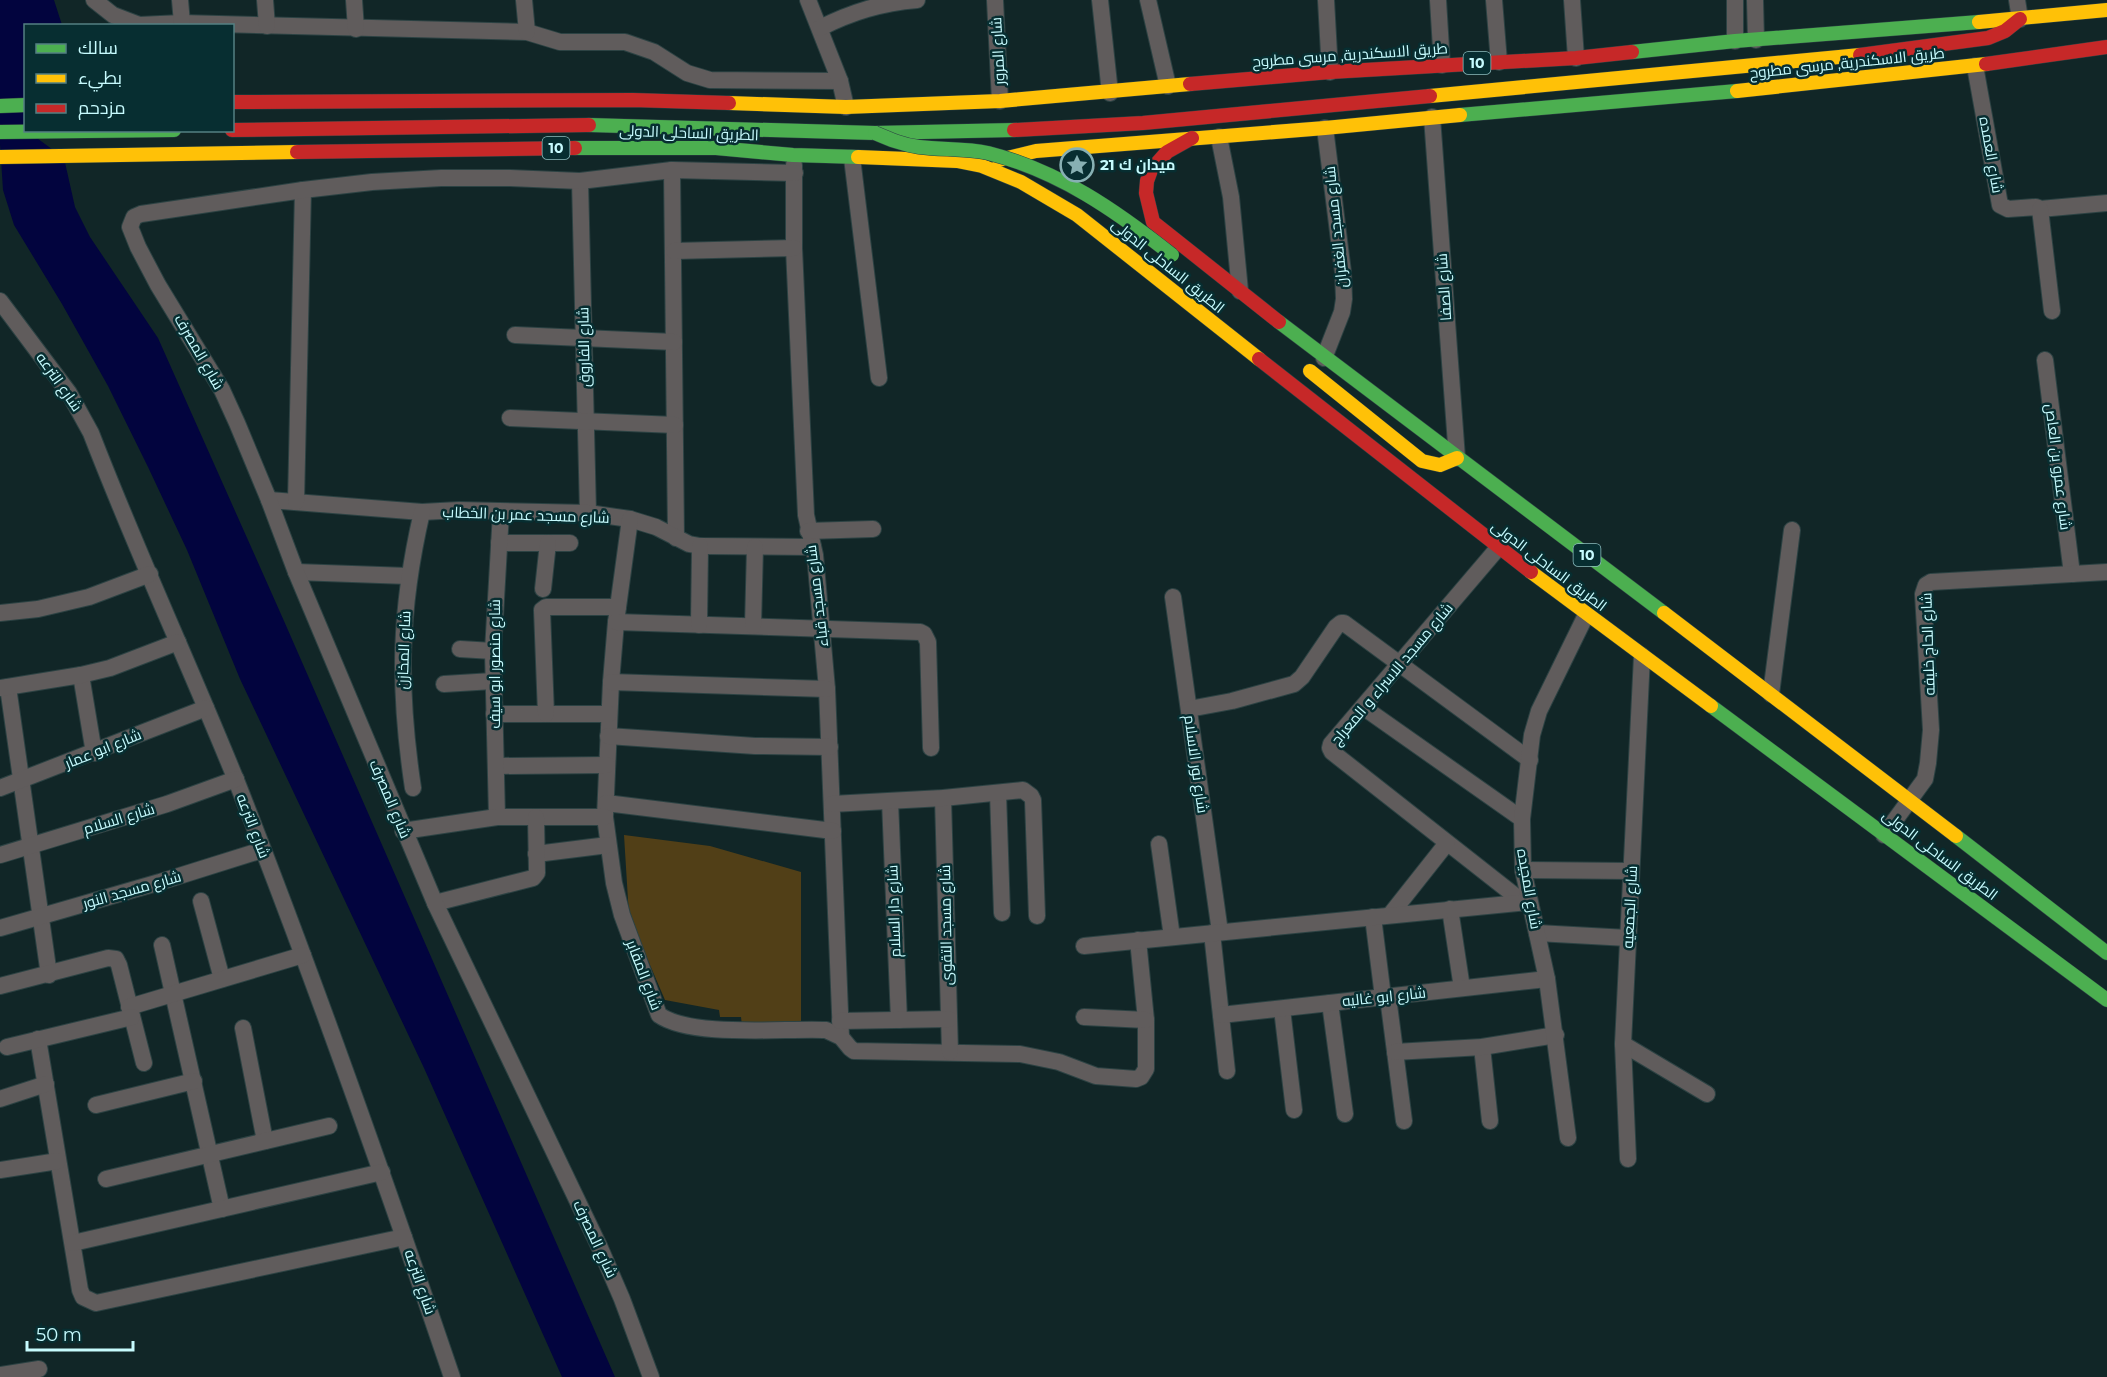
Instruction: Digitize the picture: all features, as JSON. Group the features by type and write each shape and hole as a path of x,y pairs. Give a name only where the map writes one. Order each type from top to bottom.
{"main road":[{"name":"طريق الاسكندرية, مرسى مطروح","path":"846,106 1000,101 1330,72 1576,58 1735,41 2107,10"},
{"path":"234,130 570,125 875,133 1036,130 1196,118 1876,54 1988,38 2005,31 2020,19"},
{"name":"طريق الاسكندرية, مرسى مطروح","path":"982,166 1010,156 1036,151 1325,128 1756,89 1975,66 2107,47"},
{"name":"الطريق الساحلى الدولى","path":"234,102 633,100 846,106"},
{"path":"0,106 24,105"},
{"path":"0,132 24,132"},
{"path":"875,133 896,142 914,146 983,152 1016,160 1048,172 1108,205 1176,259"},
{"name":"الطريق الساحلى الدولى","path":"1192,138 1164,153 1153,164 1146,186 1147,208 1153,222 1324,358 1771,694 2107,953"},
{"name":"الطريق الساحلى الدولى","path":"0,158 639,147 716,148 793,155 957,161 982,166 1040,191 1077,215 1498,548 2107,1000"},
{"path":"1301,363 1422,461 1440,465 1457,458"}],"street":[{"path":"94,0 113,15 136,24"},
{"path":"180,0 182,23"},
{"path":"265,0 267,26"},
{"path":"354,0 356,29"},
{"path":"524,0 527,32"},
{"path":"808,0 840,81 846,106"},
{"path":"820,28 865,8 917,0"},
{"name":"شارع المرور","path":"995,0 1000,101"},
{"path":"1100,0 1110,93"},
{"path":"1148,0 1168,86"},
{"path":"1326,0 1330,72"},
{"path":"1438,0 1442,65"},
{"path":"1494,0 1499,62"},
{"path":"1572,0 1576,58"},
{"path":"1734,0 1735,41"},
{"path":"1755,0 1756,40"},
{"path":"2017,0 2020,19"},
{"path":"160,24 210,24"},
{"path":"234,25 527,32 560,42 631,43 654,52 687,73 710,80 840,81"},
{"name":"شارع العمده","path":"1975,66 2000,205 2008,209 2036,207 2040,209"},
{"name":"شارع الصفا","path":"1432,117 1457,458"},
{"name":"شارع مسجد الغفران","path":"1324,358 1342,312 1344,299 1343,272 1325,128"},
{"path":"1219,137 1231,197 1240,291"},
{"name":"شارع مسجد قباء","path":"793,155 794,248 805,503 808,531 813,547 827,689 840,1029"},
{"path":"852,158 879,378"},
{"path":"672,170 676,538"},
{"path":"296,502 303,190 372,182 441,178 580,181 672,170 795,174"},
{"name":"شارع الفاروق","path":"580,181 588,513"},
{"name":"شارع المصرف","path":"303,190 141,214 134,217 130,222 130,227 158,285 222,390 403,831 435,903 600,1248 651,1377"},
{"path":"2052,311 2040,209 2107,203"},
{"path":"674,251 794,248"},
{"name":"شارع الترعه","path":"0,301 69,393 85,419 236,779 382,1172 452,1377"},
{"path":"515,335 674,342"},
{"name":"شارع عمرو بن العاص","path":"2045,360 2072,574"},
{"path":"510,418 675,425"},
{"name":"شارع مسجد عمر بن الخطاب","path":"269,500 422,512 588,513 630,519 656,527 689,544 700,546 813,547"},
{"name":"شارع المخازن","path":"413,788 405,735 402,682 403,629 408,576 422,512"},
{"name":"شارع منصور ابو سيف","path":"497,817 493,651 501,512"},
{"name":"شارع المقابر","path":"630,519 617,614 611,682 605,810 614,883 622,915 660,1015 676,1025 717,1029 840,1029 854,1051 1020,1053 1059,1062 1096,1076 1136,1079 1144,1074 1146,1069 1146,1020"},
{"path":"808,531 873,530"},
{"path":"1771,694 1792,530"},
{"path":"499,543 570,543"},
{"path":"543,590 548,543"},
{"path":"699,625 700,546"},
{"path":"753,626 755,547"},
{"name":"شارع مسجد الاسراء و المعراج","path":"1498,548 1331,744 1331,750 1447,843 1526,902"},
{"path":"296,572 408,576"},
{"name":"شارع الحاج خليفه","path":"1884,835 1925,779 1931,730 1924,587 1931,582 2107,572"},
{"path":"0,613 38,609 89,597 150,574"},
{"name":"شارع نور الاسلام","path":"1173,597 1216,933 1227,1071"},
{"path":"546,714 542,613 544,608 617,614 699,625 915,632 924,634 928,642 931,748"},
{"name":"شارع المجيده","path":"1568,1138 1547,979 1537,933 1526,902 1522,819 1532,735 1539,711 1586,615"},
{"path":"1189,709 1232,701 1294,684 1302,677 1341,623 1400,663 1530,760"},
{"path":"48,975 21,782 7,728 4,687 110,668 178,642"},
{"path":"460,649 493,651"},
{"name":"شارع الجمعيه","path":"1628,1159 1623,1044 1642,656"},
{"path":"81,675 94,753"},
{"path":"444,684 493,681"},
{"path":"611,682 827,689"},
{"path":"1363,707 1522,819"},
{"name":"شارع ابو عمار","path":"0,788 21,782 206,708"},
{"path":"494,714 609,714"},
{"path":"608,736 755,746 830,747"},
{"path":"496,766 607,765"},
{"name":"شارع السلام","path":"0,855 167,804 236,779"},
{"path":"832,804 943,798 1023,790 1033,800 1036,916"},
{"path":"998,793 1002,913"},
{"name":"شارع مسجد التقوى","path":"943,798 950,1053"},
{"name":"شارع دار السلام","path":"890,801 899,1020"},
{"path":"403,831 497,817 536,817 605,810 833,831"},
{"path":"435,903 533,878 537,873 536,817"},
{"path":"1390,915 1447,843"},
{"path":"1159,844 1172,937"},
{"path":"536,854 608,845"},
{"name":"شارع مسجد النور","path":"0,928 262,850"},
{"path":"1523,870 1631,871"},
{"path":"201,901 222,979"},
{"path":"1084,946 1526,902"},
{"path":"1450,909 1462,988"},
{"path":"1373,917 1404,1120"},
{"path":"1537,933 1628,938"},
{"path":"1084,1017 1146,1020 1138,940"},
{"path":"162,945 222,1209"},
{"path":"7,1047 131,1012 174,994 303,955"},
{"path":"0,986 108,958 116,959 144,1063"},
{"name":"شارع ابو غاليه","path":"1221,1015 1547,979"},
{"path":"1329,1003 1345,1114"},
{"path":"1282,1008 1293,1110"},
{"path":"840,1029 899,1020 949,1019"},
{"path":"243,1029 266,1141"},
{"path":"1395,1052 1482,1047 1556,1035"},
{"path":"38,1039 83,1297 96,1303 404,1237"},
{"path":"1623,1044 1707,1094"},
{"path":"1482,1047 1490,1121"},
{"path":"96,1105 194,1081"},
{"path":"0,1099 45,1084"},
{"path":"106,1179 329,1126"},
{"path":"0,1170 58,1161"},
{"path":"73,1243 382,1172"},
{"path":"0,1375 39,1369"}],"shaded area":[{"path":"0,0 54,0 62,24 24,24 24,132 29,132 64,158 75,207 90,237 158,338 615,1377 562,1377 424,1068 240,679 187,550 148,467 108,386 14,225 3,190 0,144"},
{"path":"624,835 710,846 801,872 801,1027 742,1026 741,1017 720,1017 719,1010 665,1000 629,916"}],"traffic: fast":[{"path":"1632,52 1735,41 1979,22"},
{"path":"1460,115 1737,91"},
{"path":"0,106 24,105"},
{"path":"589,125 875,133 1014,130"},
{"path":"0,132 24,132"},
{"path":"875,133 913,146 988,153 1039,170 1107,208 1172,255"},
{"path":"575,148 716,148 793,155 858,157"},
{"path":"1279,322 1664,613"},
{"path":"1711,706 2107,1000"},
{"path":"1956,836 2107,953"}],"traffic: slow":[{"path":"1979,22 2107,10"},
{"path":"1430,96 1860,55"},
{"path":"1737,91 1986,64"},
{"path":"846,107 1000,101 1190,84"},
{"path":"729,103 846,107"},
{"path":"999,160 1036,151 1460,115"},
{"path":"0,157 297,152"},
{"path":"858,157 957,161 982,166 1021,182 1077,215 1259,359"},
{"path":"1310,371 1422,461 1440,465 1457,458"},
{"path":"1531,572 1711,706"},
{"path":"1664,613 1956,836"}],"traffic: jam":[{"path":"1860,55 1988,38 2005,31 2020,19"},
{"path":"1986,64 2107,47"},
{"path":"1190,84 1330,72 1576,58 1632,52"},
{"path":"1014,130 1143,123 1430,96"},
{"path":"234,102 633,100 729,103"},
{"path":"234,130 589,125"},
{"path":"1192,138 1167,152 1151,170 1146,193 1153,222 1279,322"},
{"path":"297,152 575,148"},
{"path":"1259,359 1531,572"}],"place":[{"name":"ميدان ك 21","path":"1077,165"}]}
